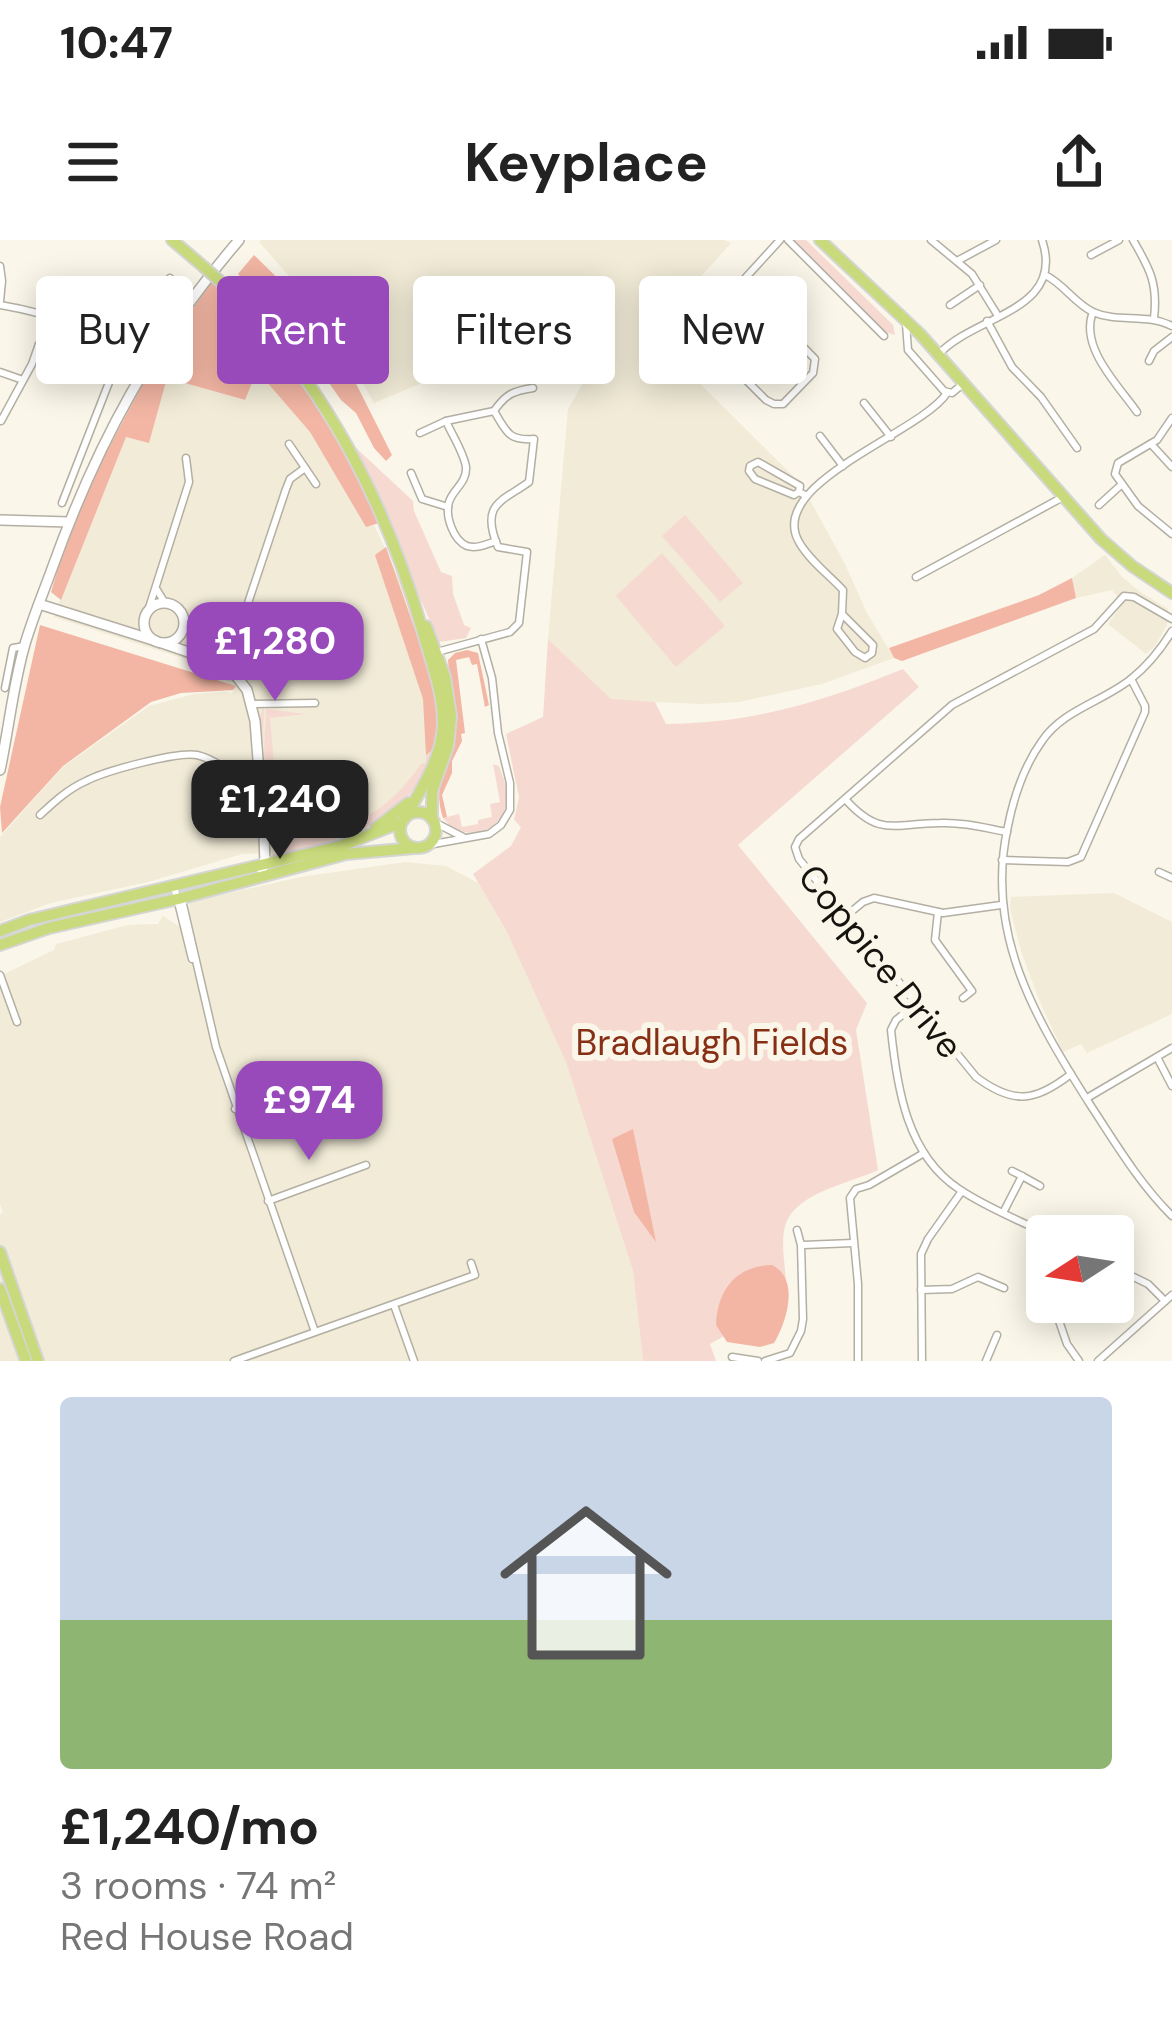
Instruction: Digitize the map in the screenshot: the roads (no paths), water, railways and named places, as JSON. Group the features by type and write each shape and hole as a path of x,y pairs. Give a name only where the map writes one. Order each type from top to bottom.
{"main road":[{"path":"172,240 222,283 284,350 331,415 437,652 451,716 448,746 432,791 435,837 428,845 265,868"},
{"path":"820,240 939,354 1116,553 1172,593"},
{"path":"414,848 401,838 403,820 438,753 443,724 415,602"},
{"path":"341,846 399,813 424,783"},
{"path":"0,950 23,936 341,846 418,812 433,821"},
{"path":"0,932 98,903 177,895"},
{"path":"0,1252 38,1361"},
{"path":"0,1289 26,1361"}],"street":[{"path":"193,296 239,240"},
{"path":"749,276 784,240 884,336"},
{"path":"931,240 980,285 998,316"},
{"path":"957,261 996,240"},
{"path":"939,354 955,340 1028,300 1045,275 1042,240"},
{"path":"1091,254 1119,240"},
{"path":"1133,240 1154,281 1154,318"},
{"path":"0,266 0,303 36,311"},
{"path":"1045,275 1093,312 1154,318 1172,326"},
{"path":"741,284 814,355 813,373 787,401 774,404 766,400 702,332 706,321 741,284"},
{"path":"950,305 980,285"},
{"path":"1093,312 1088,327 1094,348 1137,412"},
{"path":"906,320 910,352 947,393"},
{"path":"987,322 1012,367 1041,397 1077,448"},
{"path":"907,341 920,334"},
{"path":"1149,361 1172,337"},
{"path":"7,419 34,348"},
{"path":"0,372 22,380"},
{"path":"842,614 872,645 872,653 865,658 837,629 843,590 795,536 802,496 964,383"},
{"path":"62,503 108,384"},
{"path":"0,770 25,646 39,604 104,442 135,384"},
{"path":"420,433 446,421 494,411 505,395 533,388"},
{"path":"864,403 891,437"},
{"path":"437,652 510,632 519,623 527,552 498,547 493,513 497,501 529,482 534,439 509,436 494,411"},
{"path":"1172,418 1151,444 1118,463 1115,474 1138,506 1172,534"},
{"path":"446,421 466,466 464,481 451,496 449,521 467,546 496,541"},
{"path":"820,436 843,466"},
{"path":"289,444 316,484"},
{"path":"1151,444 1172,467"},
{"path":"159,642 148,632 146,617 189,482 186,458"},
{"path":"764,464 800,486 802,496 755,479 749,466 764,464"},
{"path":"224,666 290,479 305,468"},
{"path":"411,473 422,499 448,507"},
{"path":"1099,506 1121,485"},
{"path":"916,578 1063,497"},
{"path":"0,520 69,522"},
{"path":"157,580 157,591 165,603 180,611 188,652"},
{"name":"Coppice Drive","path":"1071,1074 1046,1093 1013,1096 971,1073 795,850 799,839 952,705 1094,628 1124,596 1172,619"},
{"path":"122,630 136,628 156,605 165,603"},
{"path":"39,604 224,666 242,683 252,704 265,868"},
{"path":"1172,631 1130,680 1065,717 1040,743 1022,779 1002,860 1002,905 1015,956 1048,1039 1134,1173 1172,1216"},
{"path":"159,642 181,633"},
{"path":"428,845 496,830 512,803 492,677 481,639"},
{"path":"5,688 13,648 25,646"},
{"path":"1002,860 1078,860 1145,712 1130,680"},
{"path":"252,704 315,703"},
{"path":"40,815 89,778 184,754 201,756 236,777 258,780"},
{"path":"845,799 866,820 881,826 952,823 1006,832"},
{"path":"246,874 260,850 262,821"},
{"path":"433,821 466,838"},
{"path":"260,850 265,868"},
{"path":"1159,872 1172,878"},
{"path":"177,895 216,1047 315,1332"},
{"path":"845,916 874,898 938,912 1002,905"},
{"path":"938,912 935,940 972,991"},
{"path":"0,975 17,1022"},
{"path":"963,998 982,983"},
{"path":"916,1004 891,1030 906,1115 924,1153 962,1191 1026,1224"},
{"path":"1087,1098 1172,1048"},
{"path":"1156,1056 1172,1086"},
{"path":"236,1109 318,1079"},
{"path":"859,1361 852,1192 924,1153"},
{"path":"268,1201 366,1165"},
{"path":"1012,1171 1040,1186"},
{"path":"1004,1213 1022,1176"},
{"path":"922,1361 922,1248 962,1191"},
{"path":"732,1358 762,1361 790,1353 801,1331 797,1230"},
{"path":"801,1245 853,1243"},
{"path":"234,1361 475,1275 471,1263"},
{"path":"921,1290 952,1288 978,1277 1004,1288"},
{"path":"1103,1359 1169,1298 1134,1277"},
{"path":"394,1305 414,1361"},
{"path":"1059,1323 1066,1344 1079,1361"},
{"path":"986,1361 997,1335"},
{"path":"274,1347 279,1361"},
{"path":"790,1353 796,1361"}],"park label":[{"name":"Bradlaugh Fields","path":"712,1042"}]}
